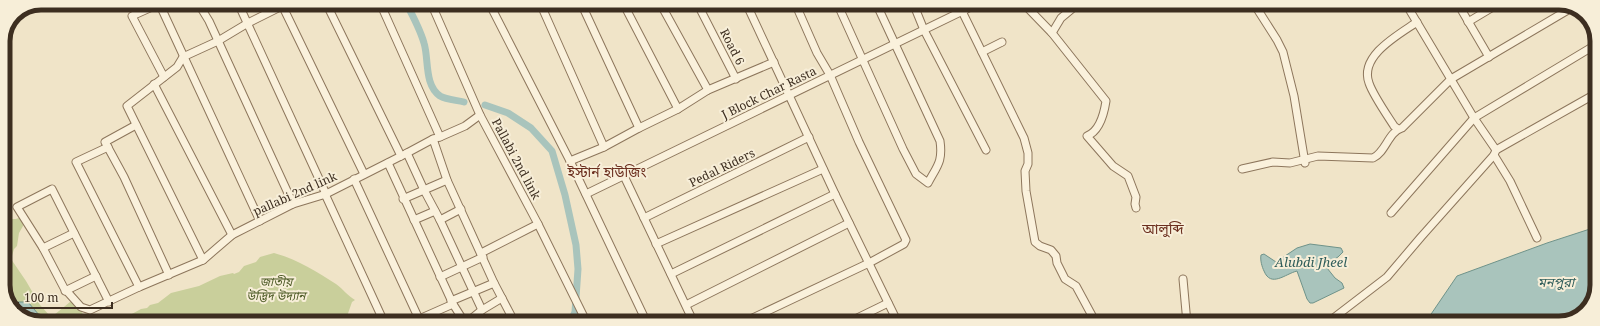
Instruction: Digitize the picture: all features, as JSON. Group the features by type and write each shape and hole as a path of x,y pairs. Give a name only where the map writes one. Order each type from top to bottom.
{"street":[{"path":"145,10 132,16 164,77"},
{"path":"163,10 183,57 260,221"},
{"path":"202,10 209,21 293,204"},
{"path":"242,10 381,316"},
{"path":"203,260 127,106 177,67 183,57 218,41 273,10"},
{"path":"287,10 364,174"},
{"path":"330,10 404,155 440,220 482,310"},
{"path":"383,10 436,138 447,180 494,283 512,316"},
{"name":"Pallabi 2nd link","path":"434,10 480,115 538,224 584,316"},
{"path":"493,10 570,161 644,316"},
{"path":"543,10 604,147"},
{"path":"583,10 638,128"},
{"path":"627,10 678,109"},
{"path":"664,10 708,90"},
{"name":"Road 6","path":"701,10 736,79"},
{"path":"749,10 823,169 894,316"},
{"path":"757,316 869,263 904,244 906,240 798,10"},
{"path":"840,10 916,174 928,183 940,163 940,141 879,10"},
{"path":"916,10 924,30 986,150"},
{"path":"1030,10 1052,32 1106,101 1105,110 1102,115 1100,125 1093,134 1087,136 1113,166 1128,176 1136,197 1136,208"},
{"path":"1052,32 1061,18 1071,10"},
{"path":"1258,10 1283,52 1294,96 1305,161"},
{"path":"1410,10 1495,152 1537,238"},
{"path":"1461,10 1489,57"},
{"path":"1468,22 1488,10"},
{"path":"962,11 1024,138 1028,153 1028,164 1025,171 1026,191 1035,242 1040,246 1051,250 1056,256 1057,263 1065,279 1076,286 1092,316"},
{"name":"J Block Char Rasta","path":"586,194 962,11"},
{"path":"1242,168 1273,162 1290,163 1305,161 1318,156 1373,158 1379,155 1398,129 1402,128 1451,79 1566,11"},
{"path":"1398,129 1394,126 1369,83 1367,72 1370,60 1388,42 1417,22"},
{"path":"982,52 1002,42"},
{"path":"1391,213 1474,118 1590,48"},
{"path":"570,161 604,147 638,128 678,109 708,90 774,62"},
{"path":"154,84 232,235"},
{"path":"1336,316 1387,277 1495,152 1590,97"},
{"name":"pallabi 2nd link","path":"74,233 52,189 17,207 43,248 65,291 80,308 90,310 139,287 203,260 232,235 293,204 326,194 436,138 466,126 480,115"},
{"path":"136,125 106,142 124,176 169,275"},
{"name":"Pedal Riders","path":"644,218 809,137"},
{"path":"108,147 76,162 139,287"},
{"path":"388,163 403,199 452,303 461,316"},
{"path":"656,244 823,169"},
{"path":"624,176 691,316"},
{"path":"354,179 416,316"},
{"path":"403,199 447,180"},
{"path":"671,274 835,194"},
{"path":"440,220 461,209"},
{"path":"414,220 435,211"},
{"path":"686,305 849,223"},
{"path":"440,277 462,267 538,224"},
{"path":"43,248 74,233 109,302"},
{"path":"65,291 96,276"},
{"path":"1183,279 1186,316"},
{"path":"426,316 473,291 494,283"},
{"path":"474,316 502,298"},
{"path":"862,316 888,303"}],"green space":[{"path":"24,216 23,226 19,233 17,246 14,249 11,259 40,305 50,316 41,316 25,312 18,306 12,297 10,287 10,217 11,219 16,219"},
{"name":"জাতীয় উদ্ভিদ উদ্যান","path":"274,253 298,262 336,284 355,300 352,302 347,316 127,316 141,309 147,308 150,305 158,303 171,293 199,286 220,276 239,272 244,266 256,262 260,257"},
{"path":"70,302 77,303 84,316 50,316 54,315"}],"water":[{"name":"মনপুরা","path":"1590,229 1590,285 1588,297 1581,307 1575,312 1559,316 1430,316 1457,276"},
{"name":"Alubdi Jheel","path":"1310,244 1341,248 1343,252 1328,263 1327,268 1335,278 1342,283 1344,288 1313,303 1310,303 1307,299 1297,271 1279,278 1270,279 1264,271 1261,259 1261,255 1264,254 1276,262 1297,248"},
{"path":"18,302 28,302 40,316 25,312 16,304"}],"waterway":[{"path":"409,10 424,43 431,85 440,96 464,102"},
{"path":"485,105 508,113 531,128 552,151 565,195 576,245 578,269 575,312 573,316"}],"district":[{"name":"ইস্টার্ন হাউজিং","path":"607,172"},
{"name":"আলুব্দি","path":"1163,229"}]}
